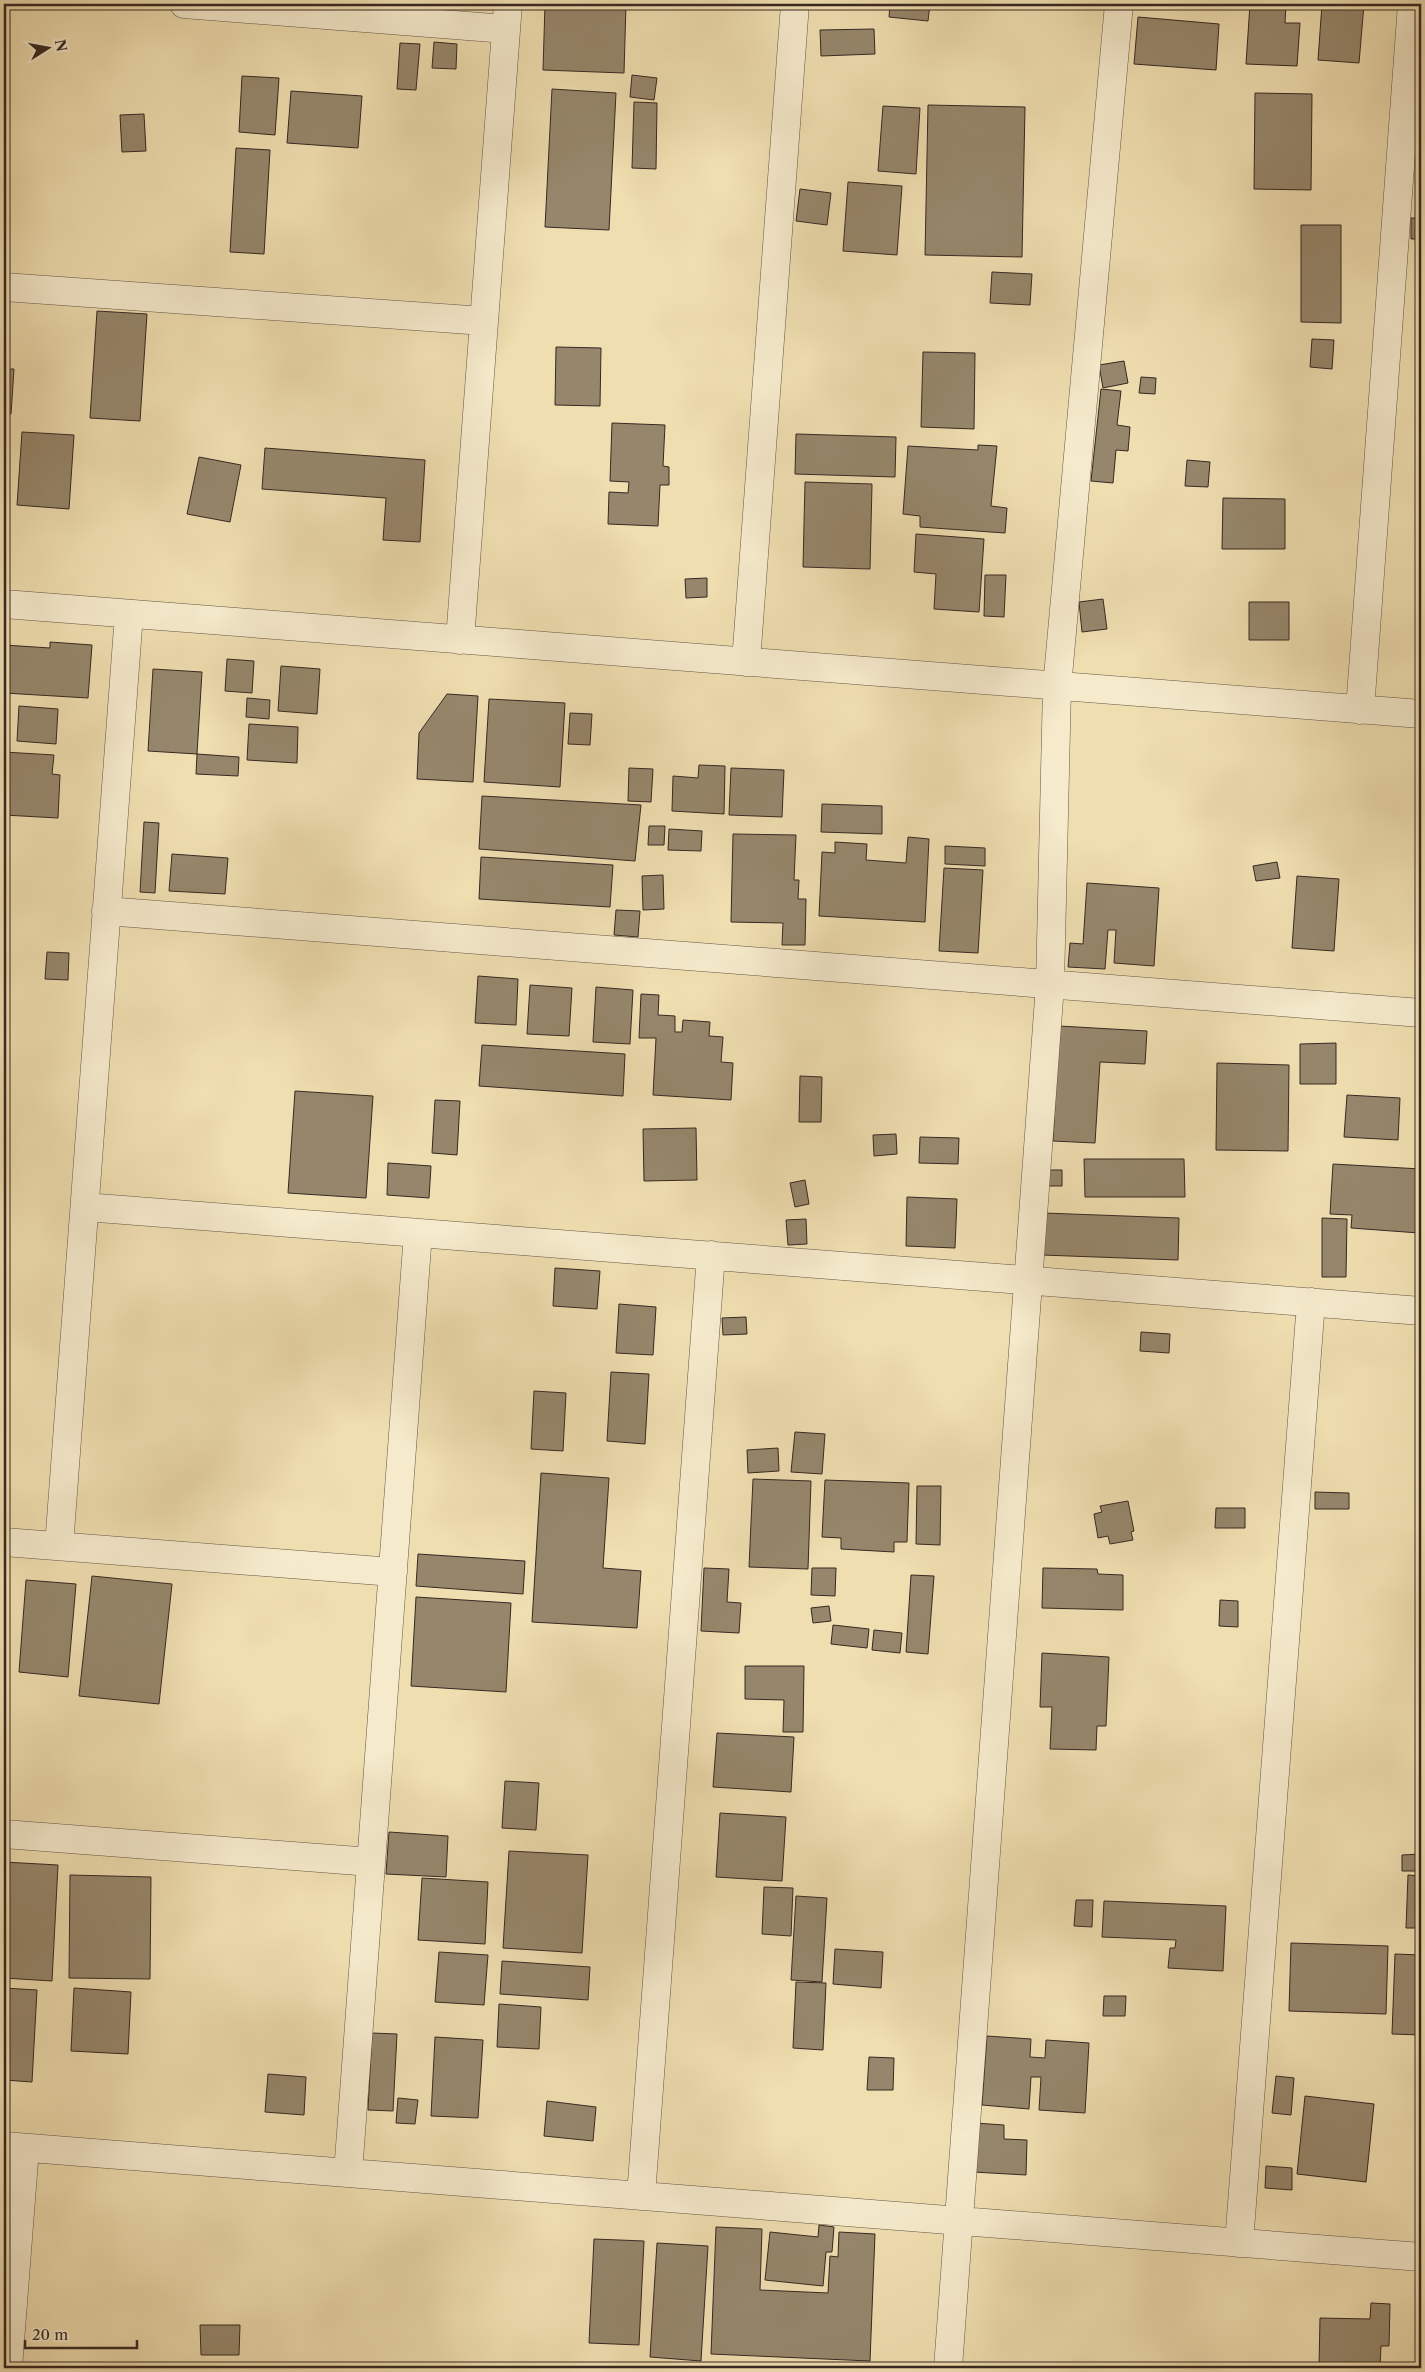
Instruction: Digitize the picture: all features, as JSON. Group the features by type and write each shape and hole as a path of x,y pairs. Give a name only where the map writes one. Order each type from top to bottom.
{"street":[{"path":"184,4 507,16 460,640"},
{"path":"746,662 795,4"},
{"path":"948,2368 1050,984 1057,687 1119,4"},
{"path":"1360,710 1412,4"},
{"path":"4,287 484,321"},
{"path":"4,604 1421,714"},
{"path":"59,1546 129,614"},
{"path":"106,911 1421,1013"},
{"path":"85,1207 1421,1311"},
{"path":"348,2173 418,1233"},
{"path":"641,2196 711,1255"},
{"path":"1239,2243 1312,1302"},
{"path":"4,1542 393,1572"},
{"path":"4,1834 371,1862"},
{"path":"8,2368 14,2147 1421,2257"}],"building":[{"path":"545,4 626,4 624,73 543,70"},
{"path":"890,4 930,4 928,21 889,17"},
{"path":"1250,4 1286,4 1285,23 1300,23 1297,66 1246,64"},
{"path":"1322,4 1364,4 1359,63 1318,60"},
{"path":"1138,17 1219,24 1216,70 1134,64"},
{"path":"874,29 875,54 821,56 820,30"},
{"path":"434,42 457,44 456,69 432,68"},
{"path":"400,43 420,44 416,90 397,89"},
{"path":"632,75 657,78 654,100 630,97"},
{"path":"242,76 279,78 275,135 239,132"},
{"path":"552,89 616,93 609,230 545,227"},
{"path":"291,91 362,96 358,148 287,143"},
{"path":"1255,93 1312,94 1311,190 1254,189"},
{"path":"634,102 657,103 656,169 632,168"},
{"path":"928,105 1025,107 1022,257 925,255"},
{"path":"883,106 920,108 916,174 878,171"},
{"path":"144,114 146,151 122,152 120,115"},
{"path":"236,148 270,150 264,254 230,252"},
{"path":"848,182 902,186 897,255 843,251"},
{"path":"800,189 831,193 827,225 796,221"},
{"path":"1411,218 1421,218 1421,239 1411,239"},
{"path":"1301,225 1341,225 1341,323 1301,322"},
{"path":"992,272 1032,274 1030,305 990,303"},
{"path":"97,311 147,314 140,421 90,418"},
{"path":"1312,339 1334,340 1332,369 1310,367"},
{"path":"556,347 601,348 600,406 555,405"},
{"path":"923,352 975,353 974,429 921,427"},
{"path":"1124,361 1128,383 1103,388 1099,365"},
{"path":"4,369 14,369 11,414 4,413"},
{"path":"1141,377 1156,378 1155,394 1139,393"},
{"path":"1101,389 1121,391 1117,425 1130,427 1128,451 1116,450 1113,483 1091,481"},
{"path":"612,423 665,425 663,466 669,467 669,485 660,485 658,526 608,524 609,492 628,493 629,482 610,481"},
{"path":"22,432 74,435 69,509 17,505"},
{"path":"796,434 896,437 895,477 795,474"},
{"path":"978,445 997,446 991,506 1007,508 1005,533 920,527 920,516 903,514 908,446 978,450"},
{"path":"265,448 425,460 420,542 383,540 386,498 262,489"},
{"path":"199,457 241,465 230,522 187,514"},
{"path":"1187,460 1210,462 1208,487 1185,486"},
{"path":"805,482 872,484 870,569 803,567"},
{"path":"1223,498 1285,499 1285,549 1222,549"},
{"path":"916,534 984,539 979,612 934,609 936,574 914,572"},
{"path":"985,575 1006,575 1004,617 984,616"},
{"path":"707,578 707,597 686,598 685,579"},
{"path":"1103,599 1107,629 1082,632 1079,602"},
{"path":"1249,602 1289,602 1289,640 1249,640"},
{"path":"50,642 92,645 88,698 4,693 4,645 50,648"},
{"path":"227,659 254,661 252,693 225,691"},
{"path":"281,666 320,669 317,714 278,711"},
{"path":"153,669 202,672 197,754 148,751"},
{"path":"447,694 478,696 473,782 417,779 419,733"},
{"path":"247,698 270,700 269,719 246,717"},
{"path":"489,699 565,703 560,787 484,782"},
{"path":"19,706 58,709 56,744 17,741"},
{"path":"570,713 592,714 590,745 568,744"},
{"path":"249,724 298,727 297,763 247,760"},
{"path":"4,752 54,755 52,774 60,775 58,818 4,815"},
{"path":"197,754 239,757 238,776 196,774"},
{"path":"699,765 725,766 724,814 672,811 673,776 698,778"},
{"path":"629,768 653,769 651,802 628,801"},
{"path":"731,768 784,770 782,817 729,815"},
{"path":"482,796 641,805 635,861 479,849"},
{"path":"822,804 882,806 882,834 821,832"},
{"path":"144,822 159,823 155,893 140,892"},
{"path":"649,826 665,826 664,845 648,845"},
{"path":"669,829 702,831 701,851 668,850"},
{"path":"733,834 796,835 794,880 799,880 798,899 806,899 805,945 782,945 783,923 731,922"},
{"path":"908,837 929,839 925,922 819,916 822,852 835,853 835,842 867,844 866,860 906,863"},
{"path":"945,846 985,848 985,866 945,864"},
{"path":"172,854 228,858 225,894 169,891"},
{"path":"481,857 613,865 610,907 479,899"},
{"path":"1277,862 1280,878 1256,881 1253,866"},
{"path":"944,868 983,870 978,953 939,951"},
{"path":"663,875 664,909 643,910 642,876"},
{"path":"1297,876 1339,879 1334,951 1292,948"},
{"path":"1087,883 1159,888 1154,966 1114,963 1116,930 1108,930 1105,969 1068,967 1070,943 1083,944"},
{"path":"616,910 640,911 638,937 614,935"},
{"path":"47,952 69,953 68,980 45,979"},
{"path":"478,976 518,979 516,1025 475,1023"},
{"path":"530,985 572,988 569,1036 527,1034"},
{"path":"596,987 633,990 630,1044 593,1042"},
{"path":"641,994 659,995 658,1015 675,1016 675,1032 682,1032 683,1020 710,1022 709,1036 723,1037 721,1062 733,1063 731,1100 653,1095 656,1038 639,1038"},
{"path":"1059,1026 1147,1031 1145,1064 1100,1062 1095,1143 1053,1141"},
{"path":"1336,1043 1336,1084 1300,1084 1300,1044"},
{"path":"482,1045 625,1054 623,1096 479,1086"},
{"path":"1217,1063 1289,1065 1288,1151 1216,1150"},
{"path":"800,1076 822,1077 821,1122 799,1122"},
{"path":"295,1091 373,1096 366,1198 288,1193"},
{"path":"1347,1095 1400,1098 1398,1140 1344,1137"},
{"path":"435,1100 460,1101 457,1155 432,1153"},
{"path":"696,1128 697,1180 644,1181 643,1129"},
{"path":"896,1134 897,1154 874,1156 873,1135"},
{"path":"920,1137 959,1138 958,1164 919,1163"},
{"path":"1084,1159 1184,1159 1185,1197 1085,1197"},
{"path":"388,1163 431,1166 429,1198 387,1195"},
{"path":"1333,1164 1421,1169 1419,1233 1351,1228 1352,1215 1330,1214"},
{"path":"1044,1170 1062,1170 1062,1186 1044,1186"},
{"path":"805,1180 809,1204 795,1207 790,1183"},
{"path":"907,1197 957,1199 955,1248 906,1246"},
{"path":"1044,1213 1179,1218 1178,1260 1042,1255"},
{"path":"1322,1218 1347,1219 1346,1277 1322,1277"},
{"path":"806,1219 807,1244 788,1245 786,1220"},
{"path":"555,1268 600,1271 597,1309 553,1306"},
{"path":"619,1304 656,1307 653,1355 616,1353"},
{"path":"746,1317 747,1334 723,1335 722,1318"},
{"path":"1141,1332 1170,1334 1169,1353 1140,1351"},
{"path":"611,1372 649,1374 645,1444 607,1441"},
{"path":"534,1391 566,1393 563,1451 531,1449"},
{"path":"795,1432 825,1434 822,1474 791,1472"},
{"path":"778,1448 779,1471 748,1473 747,1450"},
{"path":"541,1473 609,1478 603,1568 641,1571 637,1628 532,1622"},
{"path":"753,1479 811,1481 808,1569 749,1567"},
{"path":"825,1480 909,1483 907,1542 894,1542 894,1552 841,1549 841,1538 822,1537"},
{"path":"917,1486 941,1486 940,1545 916,1544"},
{"path":"1315,1492 1349,1493 1349,1509 1315,1509"},
{"path":"1128,1501 1134,1531 1131,1532 1133,1540 1110,1544 1108,1536 1098,1538 1094,1514 1102,1512 1100,1506"},
{"path":"1216,1508 1245,1508 1245,1528 1215,1528"},
{"path":"418,1554 525,1561 523,1594 416,1586"},
{"path":"704,1568 729,1569 727,1602 741,1603 739,1633 701,1631"},
{"path":"812,1568 836,1568 835,1596 811,1595"},
{"path":"1043,1568 1097,1569 1098,1574 1123,1575 1123,1610 1042,1608"},
{"path":"911,1575 934,1576 928,1654 906,1652"},
{"path":"92,1576 172,1584 159,1704 79,1696"},
{"path":"26,1580 76,1584 68,1677 19,1672"},
{"path":"416,1597 511,1603 506,1692 411,1686"},
{"path":"1220,1600 1238,1601 1238,1627 1219,1626"},
{"path":"829,1606 831,1621 813,1623 811,1608"},
{"path":"833,1625 869,1629 867,1648 831,1644"},
{"path":"874,1630 902,1633 900,1653 872,1650"},
{"path":"1042,1653 1109,1657 1106,1726 1097,1726 1096,1750 1050,1749 1052,1707 1040,1707"},
{"path":"745,1666 804,1666 803,1732 783,1732 784,1700 745,1699"},
{"path":"717,1733 794,1737 791,1792 713,1787"},
{"path":"505,1781 539,1783 536,1830 502,1828"},
{"path":"720,1813 786,1817 782,1881 716,1877"},
{"path":"389,1832 448,1836 446,1877 386,1874"},
{"path":"509,1851 588,1855 582,1953 503,1948"},
{"path":"1421,1854 1421,1871 1402,1871 1402,1855"},
{"path":"4,1862 58,1865 52,1981 4,1978"},
{"path":"70,1875 151,1877 150,1979 69,1978"},
{"path":"1408,1875 1421,1876 1421,1928 1406,1928"},
{"path":"422,1878 488,1882 485,1944 418,1940"},
{"path":"764,1887 793,1888 791,1936 762,1934"},
{"path":"796,1896 827,1898 822,1982 791,1980"},
{"path":"1076,1900 1093,1900 1092,1927 1074,1926"},
{"path":"1104,1901 1226,1906 1223,1971 1168,1968 1170,1948 1175,1948 1176,1940 1102,1937"},
{"path":"1291,1943 1388,1946 1386,2014 1289,2011"},
{"path":"835,1949 883,1952 881,1988 833,1984"},
{"path":"439,1952 488,1955 484,2005 435,2002"},
{"path":"1395,1954 1421,1955 1421,2035 1392,2034"},
{"path":"502,1961 590,1967 588,2000 500,1994"},
{"path":"796,1982 826,1983 823,2050 793,2048"},
{"path":"4,1988 37,1990 32,2082 4,2080"},
{"path":"74,1988 131,1992 128,2054 71,2051"},
{"path":"1104,1996 1126,1996 1125,2016 1103,2016"},
{"path":"499,2004 541,2007 539,2049 497,2047"},
{"path":"372,2033 397,2034 393,2111 368,2110"},
{"path":"987,2036 1031,2039 1030,2057 1045,2058 1046,2040 1089,2043 1085,2113 1039,2110 1041,2077 1031,2077 1029,2109 982,2105"},
{"path":"435,2037 483,2040 478,2118 431,2116"},
{"path":"869,2057 894,2058 893,2090 867,2090"},
{"path":"268,2074 306,2077 304,2115 265,2112"},
{"path":"1276,2076 1294,2078 1291,2115 1272,2113"},
{"path":"1305,2096 1374,2104 1366,2182 1297,2174"},
{"path":"398,2098 418,2100 415,2124 396,2123"},
{"path":"547,2101 596,2107 593,2141 544,2136"},
{"path":"975,2123 1004,2125 1004,2139 1027,2140 1026,2175 973,2172"},
{"path":"1266,2166 1292,2168 1292,2190 1265,2188"},
{"path":"819,2225 834,2227 832,2252 826,2252 823,2286 765,2280 770,2232 818,2237"},
{"path":"716,2227 762,2229 760,2290 828,2293 830,2256 838,2257 839,2232 875,2234 870,2361 711,2354"},
{"path":"594,2239 644,2241 639,2345 589,2343"},
{"path":"657,2243 708,2246 701,2361 650,2357"},
{"path":"1371,2303 1390,2304 1389,2346 1381,2346 1380,2368 1319,2368 1320,2318 1370,2319"},
{"path":"200,2325 240,2325 239,2355 201,2355"},
{"path":"707,2364 707,2368 682,2368 682,2366"},
{"path":"796,2365 848,2368 796,2368"}]}
